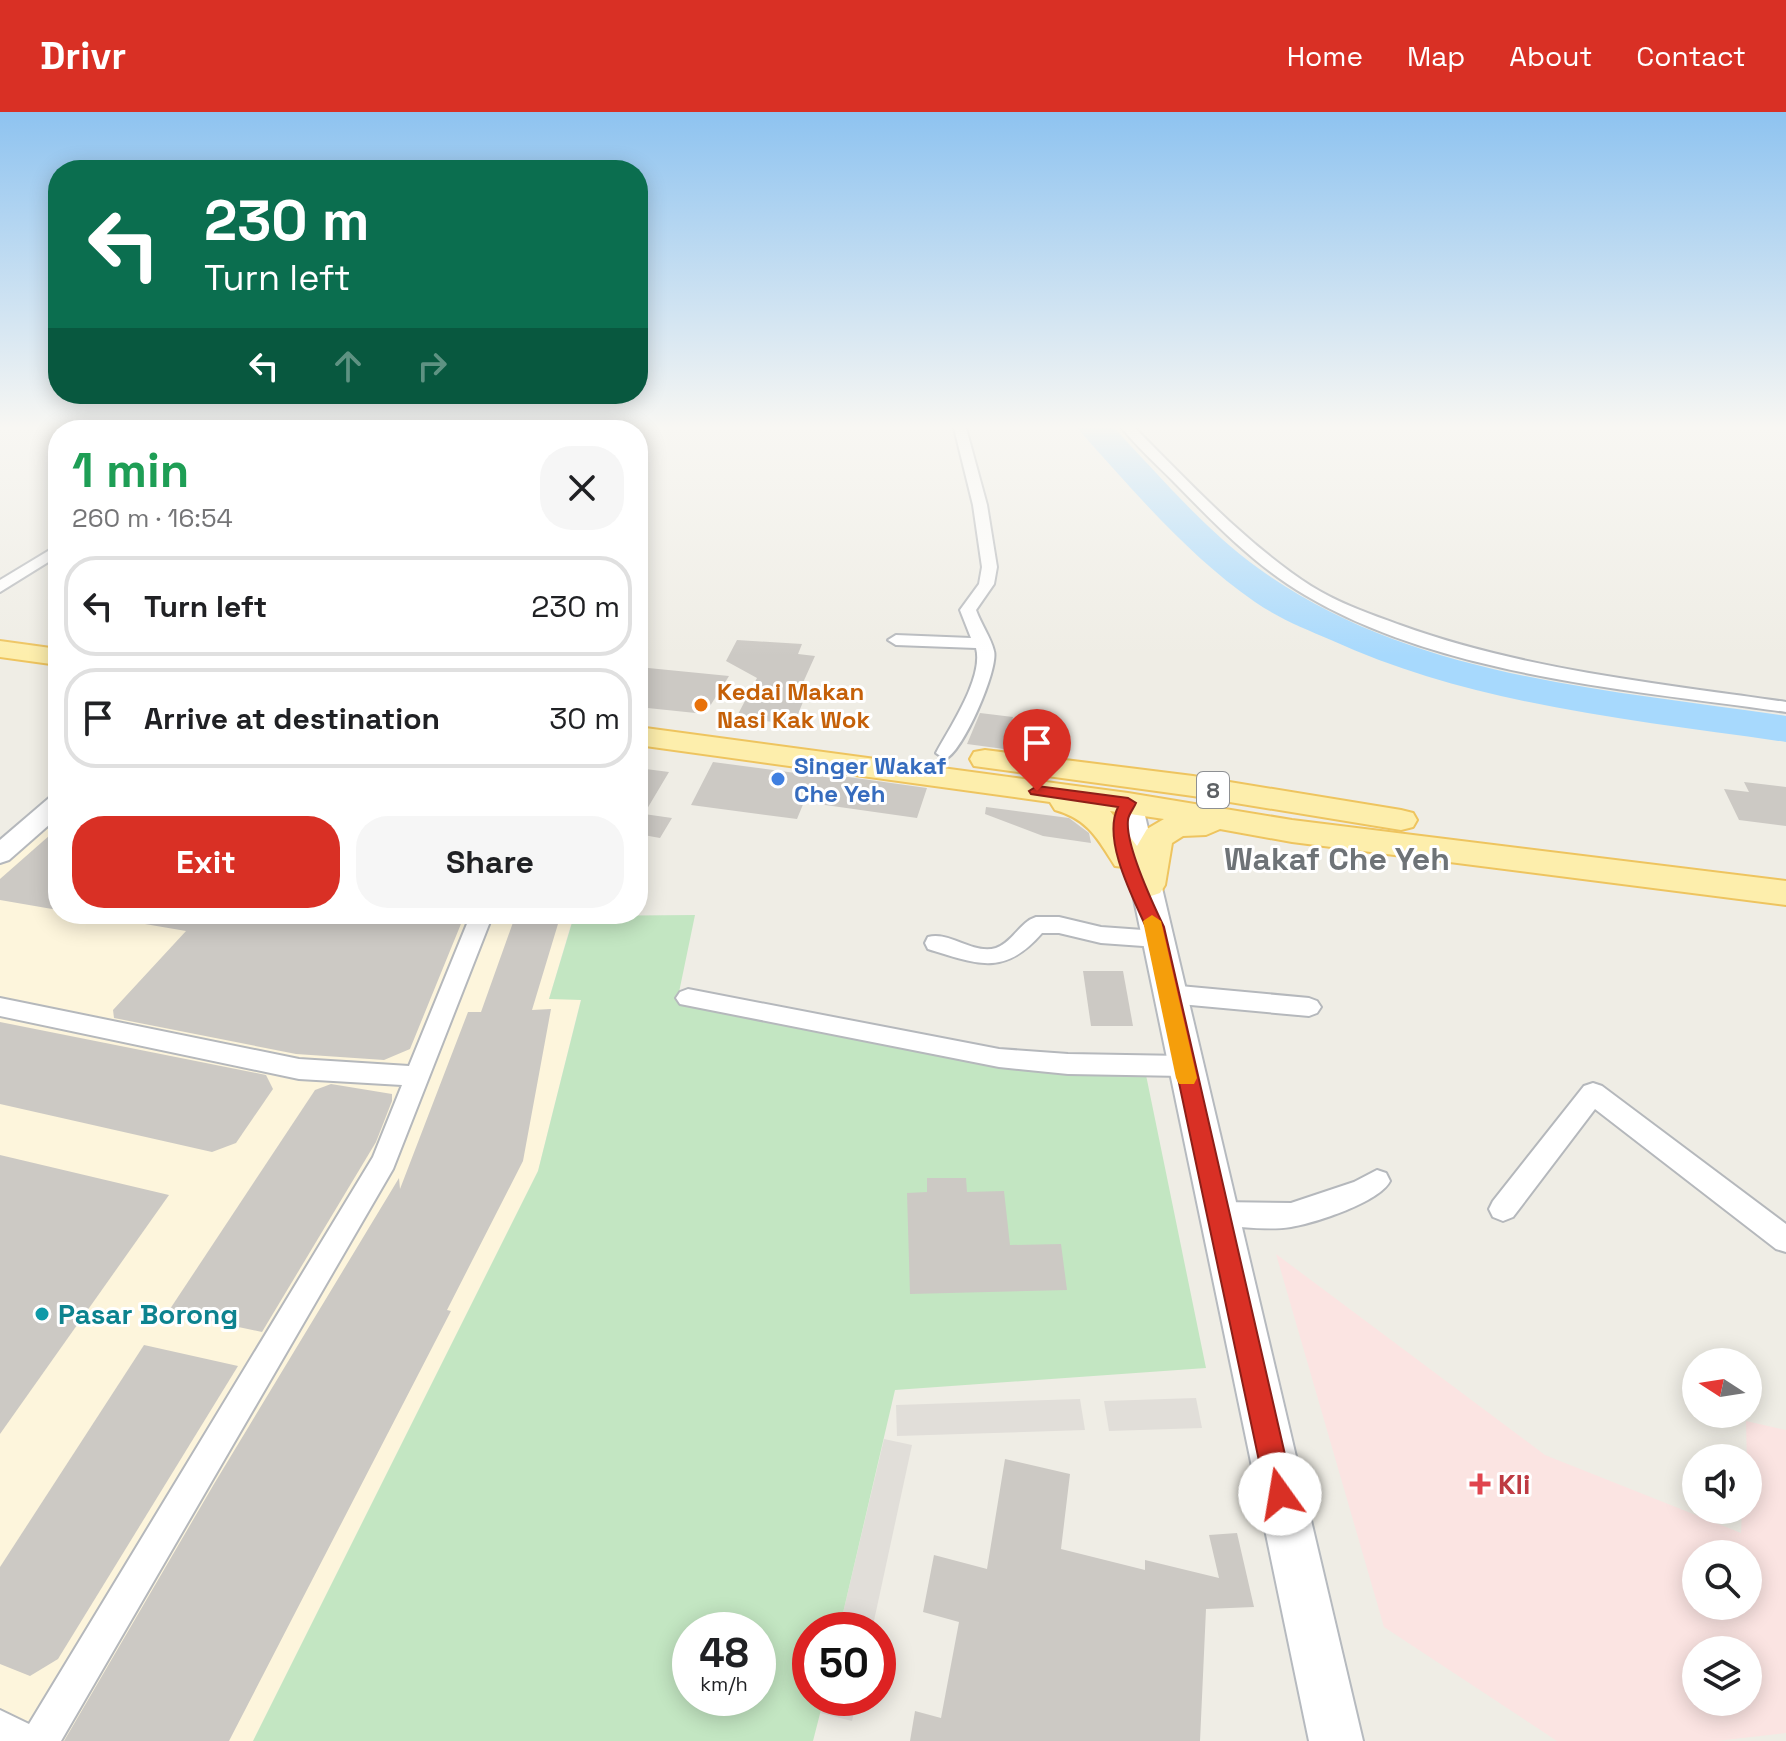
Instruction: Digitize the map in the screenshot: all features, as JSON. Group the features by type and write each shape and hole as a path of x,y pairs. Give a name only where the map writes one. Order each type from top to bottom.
{"main road":[{"path":"0,635 48,642"},
{"path":"0,649 48,656"},
{"name":"8","path":"648,719 771,735 1292,831 1786,893"},
{"path":"771,735 965,768 1086,784 1103,788 1128,803 1336,1741"},
{"name":"8","path":"648,737 1193,786 1402,820 1786,872"},
{"path":"945,766 1089,809 1112,830 1127,858"},
{"path":"1156,933 1127,858 1120,820 1128,803 1148,794 1162,794 1402,820"},
{"path":"1148,885 1150,848 1157,837 1168,830 1198,824 1292,831"}],"street":[{"path":"945,766 986,668 986,651 968,610 988,581 988,560 979,504"},
{"path":"1204,504 1303,587 1327,602 1405,634 1480,657 1786,707"},
{"path":"0,587 48,556"},
{"path":"896,640 981,643"},
{"path":"2,850 48,812"},
{"path":"40,1741 384,1161 478,924"},
{"path":"936,943 979,956 1006,956 1022,943 1036,925 1059,925 1101,935 1156,933"},
{"path":"1169,994 1309,1007"},
{"path":"688,998 999,1058 1068,1064 1184,1066"},
{"path":"0,1007 299,1069 417,1076"},
{"path":"1503,1209 1593,1093 1786,1240"},
{"path":"1217,1214 1291,1215 1363,1191 1377,1181"},
{"path":"0,1729 23,1741"}],"shaded area":[{"path":"48,813 48,924 571,924 549,999 581,999 538,1171 253,1741 23,1741 0,1729 0,854"},
{"name":"Kli","path":"1276,1254 1545,1455 1682,1510 1682,1524 1718,1524 1741,1533 1741,1524 1762,1524 1762,1444 1747,1444 1746,1428 1762,1428 1762,1425 1786,1430 1786,1733 1716,1741 1557,1741 1384,1627"},
{"path":"1196,1398 1202,1428 1109,1431 1104,1401"},
{"path":"1080,1399 1085,1430 897,1436 896,1405"},
{"path":"884,1439 912,1445 876,1612 843,1612"},
{"path":"832,1716 853,1716 852,1721"}],"green space":[{"path":"648,915 695,915 677,1002 994,1065 1067,1074 1146,1075 1206,1368 895,1390 843,1612 792,1612 792,1716 819,1716 813,1741 253,1741 538,1171 581,1000 549,999 572,924 648,924"}],"water":[{"path":"1146,504 1186,504 1258,568 1317,605 1379,634 1444,656 1512,673 1649,697 1786,716 1786,742 1554,707 1440,680 1385,662 1302,627 1255,602 1206,563"}],"building":[{"path":"737,640 802,644 798,654 815,656 797,696 805,697 794,724 736,718 757,678 726,661"},
{"path":"648,668 729,676 705,714 648,708"},
{"path":"980,713 1013,717 1004,749 967,744"},
{"path":"713,762 927,788 917,818 804,802 797,819 691,805"},
{"path":"648,769 669,772 648,807"},
{"path":"1744,782 1786,787 1786,826 1739,820 1724,789 1749,792"},
{"path":"986,807 1069,818 1089,833 1091,843 1043,836 985,814"},
{"path":"648,815 672,818 660,838 648,836"},
{"path":"48,837 48,908 0,900 0,879"},
{"path":"145,924 461,924 410,1049 384,1060 296,1054 114,1018 113,1010 186,931"},
{"path":"512,924 558,924 532,1010 551,1009 523,1161 447,1310 451,1311 229,1741 64,1741 214,1484 399,1178 400,1189 468,1012 481,1012"},
{"path":"1083,971 1123,971 1133,1026 1091,1026"},
{"path":"0,1022 266,1075 273,1089 236,1143 212,1152 0,1104"},
{"path":"331,1084 392,1094 392,1101 376,1142 262,1332 168,1312 315,1090"},
{"name":"Pasar Borong","path":"0,1155 169,1195 0,1434"},
{"path":"927,1178 966,1178 967,1192 1004,1191 1010,1245 1061,1244 1067,1290 910,1294 907,1193 927,1192"},
{"path":"144,1345 238,1366 58,1659 30,1676 0,1664 0,1567"},
{"path":"1005,1459 1070,1474 1061,1549 1145,1570 1145,1560 1219,1578 1209,1535 1237,1533 1254,1607 1206,1609 1200,1741 910,1741 915,1711 941,1718 959,1622 923,1612 934,1555 987,1569"}],"slow traffic":[{"path":"1152,921 1186,1078"}],"place":[{"name":"Kedai Makan Nasi Kak Wok","path":"701,705"},
{"name":"Singer Wakaf Che Yeh","path":"778,779"},
{"name":"Pasar Borong","path":"42,1314"},
{"name":"Kli","path":"1480,1484"}],"district":[{"name":"Wakaf Che Yeh","path":"1337,859"}],"route":[{"path":"1037,791 1128,803 1121,812 1120,820 1127,858 1135,885 1155,927 1280,1494"}]}
